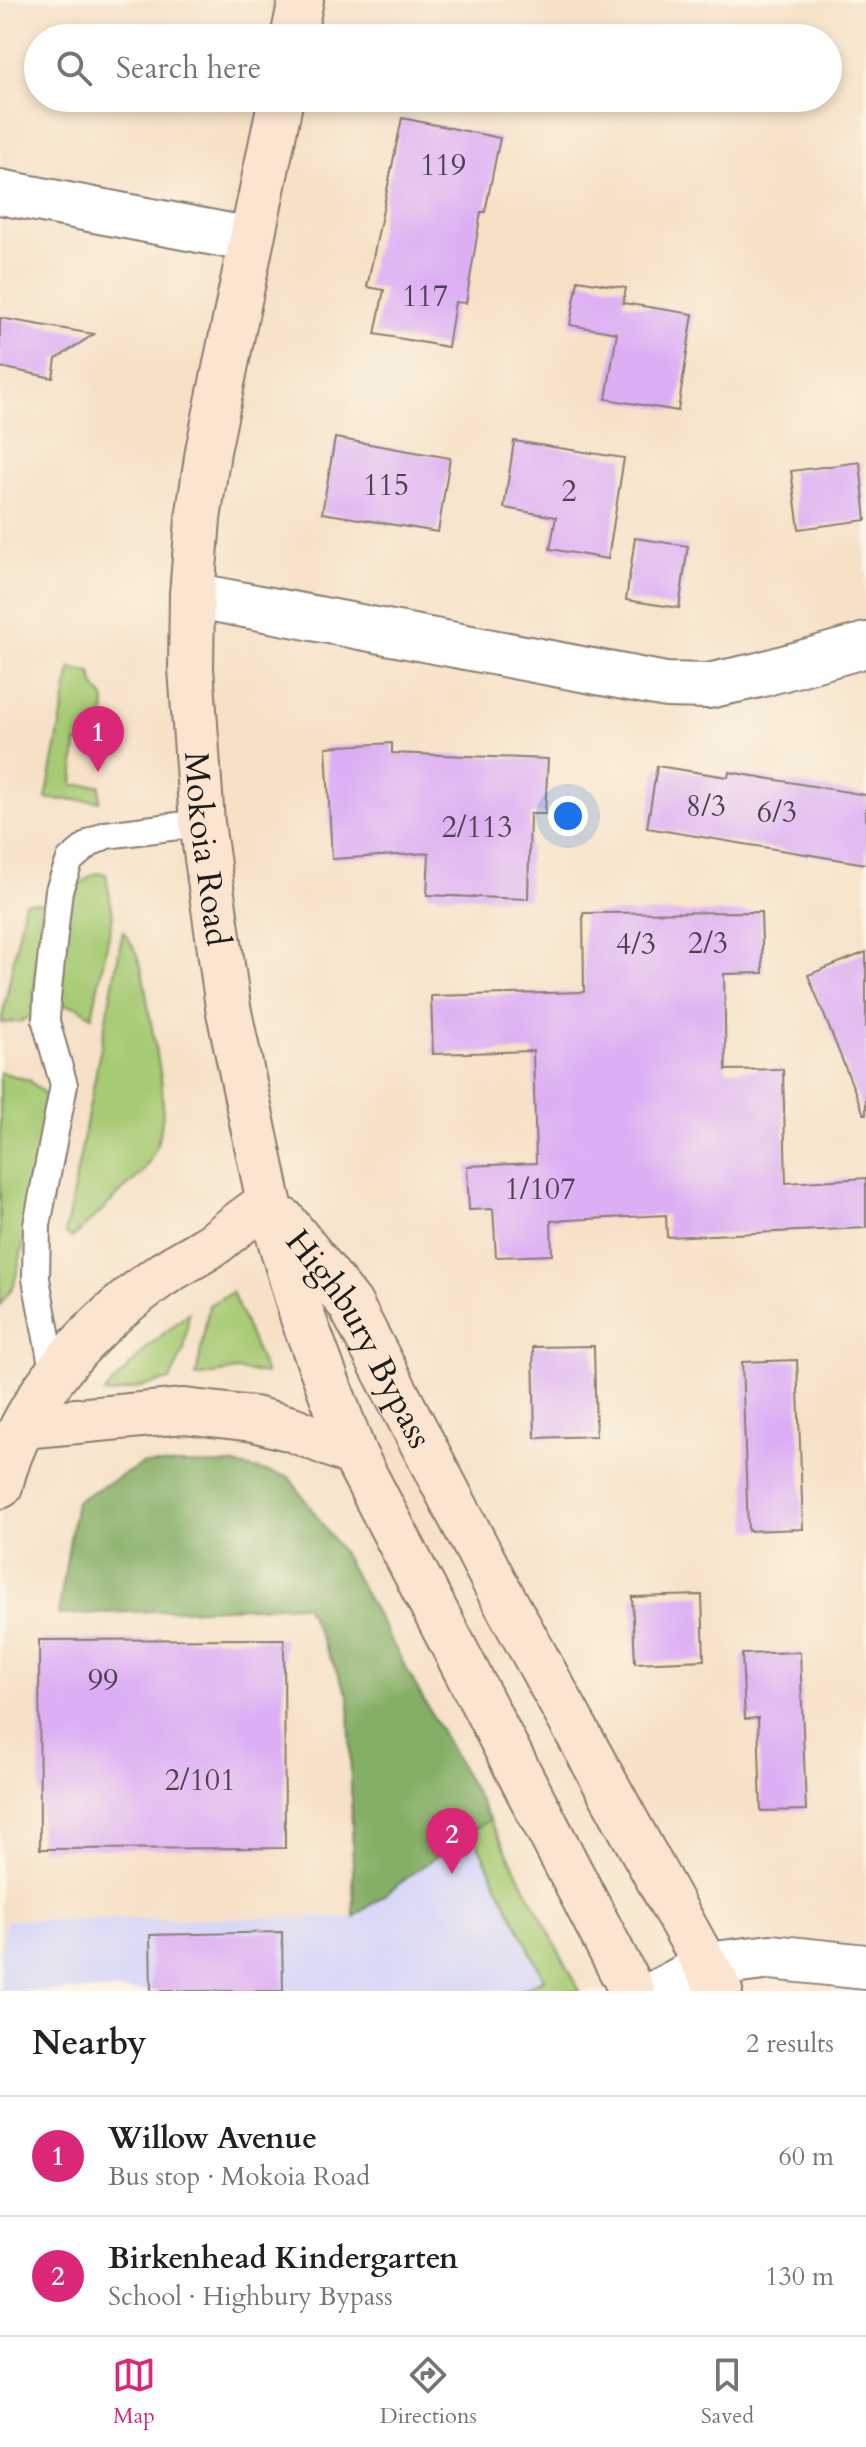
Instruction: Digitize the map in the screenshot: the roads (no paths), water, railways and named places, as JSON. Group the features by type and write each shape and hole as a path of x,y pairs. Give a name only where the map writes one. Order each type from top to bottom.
{"main road":[{"path":"296,24 301,0"},
{"name":"Mokoia Road","path":"269,1202 228,1007 202,823 193,698 192,595 198,519 208,451 278,112"},
{"path":"0,1486 11,1425 91,1334 156,1278 214,1243 269,1202"},
{"name":"Highbury Bypass","path":"269,1202 303,1318 354,1454 632,1991"},
{"name":"Highbury Bypass","path":"269,1202 350,1304 496,1585 714,1978"},
{"path":"11,1425 184,1411 254,1419 292,1429 354,1454"}],"street":[{"path":"0,192 251,240"},
{"path":"192,595 666,685 708,686 866,645"},
{"path":"659,1991 714,1978 771,1957 866,1967"},
{"path":"848,1991 866,1983"}],"lane":[{"path":"54,1375 36,1279 37,1225 64,1085 46,1022 59,890 70,860 106,835 202,823"}],"place":[{"name":"Willow Avenue","path":"98,772"},
{"name":"Birkenhead Kindergarten","path":"452,1874"}]}
